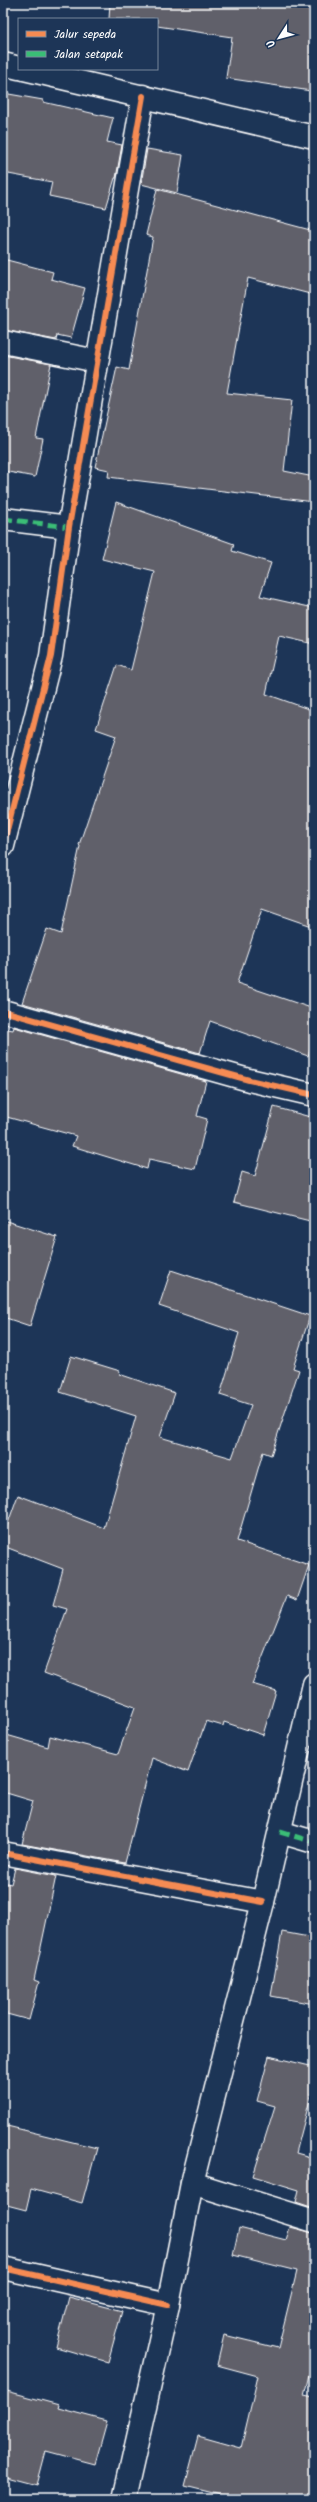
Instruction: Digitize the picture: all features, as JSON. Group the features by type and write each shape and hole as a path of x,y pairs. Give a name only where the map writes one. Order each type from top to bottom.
{"main road":[{"path":"3,64 18,68"},
{"path":"28,70 314,137"},
{"path":"3,846 51,656 69,527 143,96"},
{"path":"3,342 97,361"},
{"path":"3,519 69,527"},
{"path":"3,1010 249,1080 314,1095"},
{"path":"124,2499 168,2305 192,2183 263,1902 314,1684"},
{"path":"280,1832 314,1842"},
{"path":"3,1852 263,1902"},
{"path":"192,2183 314,2221"},
{"path":"3,2268 168,2305"}],"building":[{"path":"110,3 314,3 314,69 311,91 226,78 232,37 158,26 158,18 109,18"},
{"path":"3,93 43,100 43,102 113,118 107,142 122,145 116,178 106,208 49,196 52,182 3,173"},
{"path":"147,149 183,155 177,193 141,184"},
{"path":"157,189 314,231 314,295 248,278 227,393 292,400 284,471 314,477 314,502 108,477 109,470 95,467 117,367 129,370 153,237 146,235"},
{"path":"3,259 53,272 51,279 85,288 71,338 57,335 56,340 3,330"},
{"path":"3,355 51,364 36,438 43,439 35,477 3,471"},
{"path":"116,502 234,544 232,551 271,563 260,596 314,608 314,644 279,636 266,694 314,711 314,927 262,909 237,983 314,1009 314,1039 308,1056 210,1021 200,1053 22,1003 47,929 61,934 79,845 116,736 96,729 117,665 131,670 155,572 102,559"},
{"path":"14,1027 206,1081 197,1116 207,1119 195,1169 149,1159 147,1169 72,1146 76,1136 3,1116 3,1028 13,1030"},
{"path":"274,1107 314,1118 314,1222 234,1202 242,1172 255,1176"},
{"path":"3,1220 57,1237 30,1326 3,1317"},
{"path":"171,1270 310,1316 293,1368 299,1370 271,1455 263,1452 237,1541 309,1565 297,1600 287,1596 252,1684 276,1691 263,1735 224,1722 223,1726 206,1721 188,1772 152,1758 125,1863 22,1844 33,1801 3,1792 3,1734 48,1747 50,1736 118,1754 135,1707 44,1673 67,1609 53,1605 63,1569 3,1546 3,1537 18,1495 104,1528 136,1416 60,1392 71,1356 120,1371 119,1374 175,1393 160,1437 232,1458 251,1405 220,1395 239,1333 159,1306"},
{"path":"15,1868 56,1876 34,1980 39,1982 29,2020 3,2013 3,1882 11,1884"},
{"path":"282,1932 314,1938 314,2004 271,1996"},
{"path":"269,2056 314,2067 314,2084 296,2153 314,2158 314,2208 296,2202 299,2190 253,2176 275,2106 257,2101"},
{"path":"3,2125 97,2148 82,2203 31,2189 26,2210 3,2204"},
{"path":"290,2227 314,2233 314,2353 304,2396 314,2398 314,2499 237,2499 185,2486 198,2436 241,2448 258,2376 217,2365 224,2335 278,2348 297,2271 233,2255 239,2228 286,2240"},
{"path":"69,2297 122,2311 108,2362 56,2347"},
{"path":"3,2390 59,2405 58,2408 107,2421 95,2464 46,2451 37,2485 3,2476"}],"marked path":[{"path":"3,519 69,527"},
{"path":"280,1832 314,1842"}],"cycle path":[{"path":"3,846 51,656 69,527 143,96"},
{"path":"3,1011 249,1080 314,1095"},
{"path":"3,1853 263,1902"},
{"path":"3,2268 168,2305"}]}
